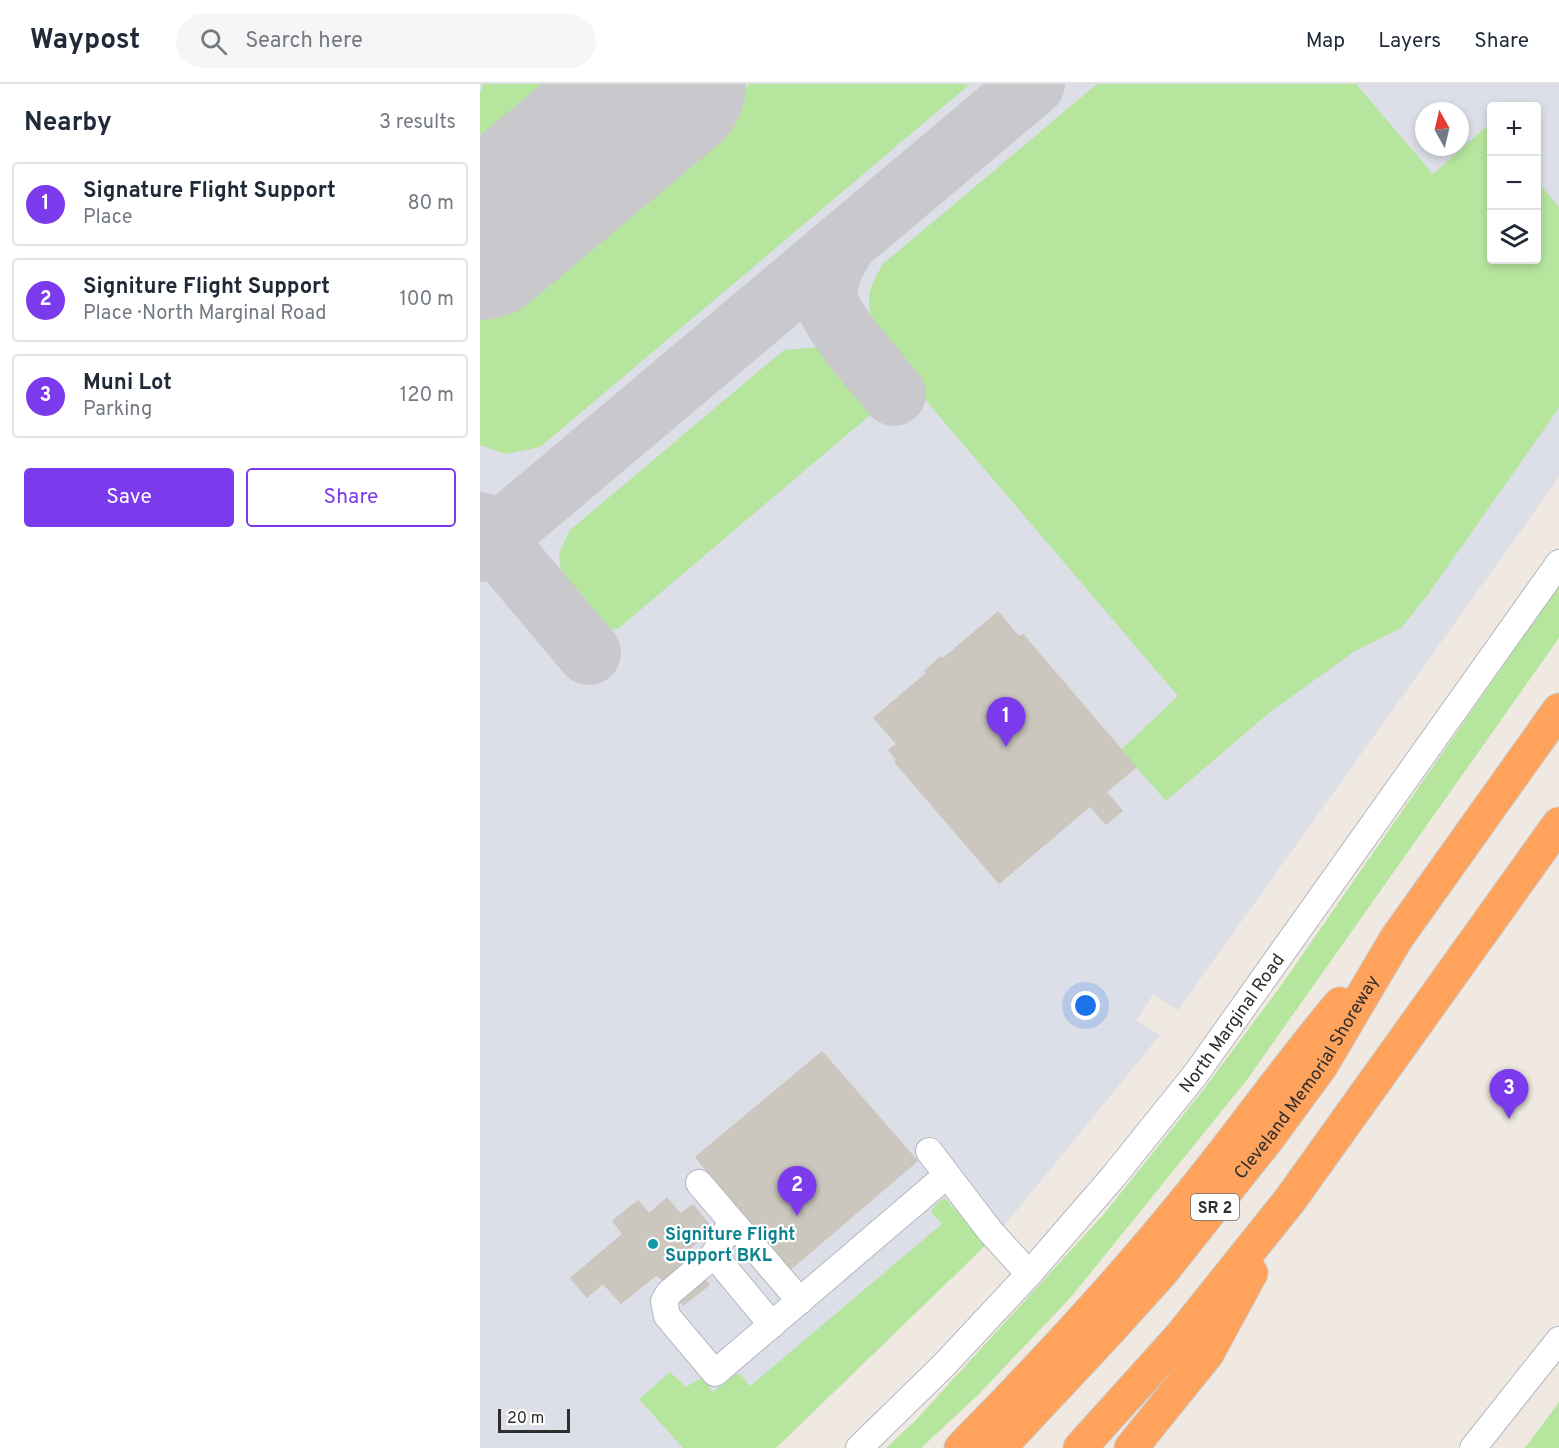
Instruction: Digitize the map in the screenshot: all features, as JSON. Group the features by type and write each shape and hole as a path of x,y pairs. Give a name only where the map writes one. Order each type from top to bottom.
{"highway":[{"name":"Cleveland Memorial Shoreway","path":"999,1448 1161,1273 1229,1189 1322,1066 1396,939 1559,710"},
{"path":"1080,1448 1181,1336 1290,1200 1559,824"},
{"path":"961,1448 1069,1336 1125,1273 1183,1205 1299,1053 1396,939"},
{"path":"1131,1448 1207,1354 1290,1200"}],"street":[{"name":"North Marginal Road","path":"859,1448 944,1365 1029,1274 1195,1075 1559,563"},
{"path":"928,1151 990,1231 1029,1274"},
{"path":"731,1222 722,1244 714,1255 669,1293 664,1301 667,1317 715,1373 947,1175"},
{"path":"699,1183 800,1301"},
{"path":"714,1255 771,1325"},
{"path":"1473,1448 1559,1340"}],"shaded area":[{"path":"480,84 1559,84 1559,477 1178,1010 1153,995 1136,1020 1160,1035 999,1232 776,1448 480,1448"}],"green space":[{"path":"483,84 582,84 519,137 498,142 480,133 480,93"},
{"path":"750,84 970,84 540,447 505,454 480,445 480,311"},
{"path":"1097,84 1356,84 1415,153 1415,156 1418,156 1433,174 1453,156 1469,156 1469,142 1487,126 1487,264 1541,264 1541,186 1559,207 1559,408 1429,593 1401,628 1355,651 1270,712 1166,801 1121,750 1178,696 892,361 873,325 869,305 872,285 883,264"},
{"path":"819,347 841,360 869,393 876,410 619,628 610,630 593,627 563,586 559,554 569,531 784,350"},
{"path":"1559,585 1559,638 1246,1081 1071,1297 978,1395 921,1448 886,1448 915,1421 1104,1214 1204,1089 1280,987"},
{"path":"945,1198 986,1245 776,1448 683,1448 639,1399 670,1372 686,1387 697,1380 704,1379 713,1392 734,1375 740,1374 750,1386 942,1224 931,1212 937,1203"},
{"path":"1559,1402 1559,1448 1525,1448"}],"building":[{"path":"998,612 1019,637 1023,635 1136,767 1106,792 1122,811 1106,824 1090,806 999,883 895,762 897,760 889,750 897,744 874,718 927,673 925,671 941,657 943,659"},
{"path":"822,1052 917,1161 787,1272 696,1157"},
{"name":"Signiture Flight Support BKL","path":"667,1198 680,1214 693,1205 712,1229 683,1254 709,1285 683,1305 657,1274 621,1303 603,1283 587,1297 571,1278 623,1234 613,1221 638,1201 649,1214"}],"taxiway":[{"path":"480,550 1033,84"},
{"path":"846,242 828,277 827,301 830,310 846,334 894,394"},
{"path":"480,524 589,653"}],"runway":[{"path":"480,240 666,84"}],"place":[{"name":"Signature Flight Support","path":"1006,747"},
{"name":"Muni Lot","path":"1509,1119"},
{"name":"Signiture Flight Support","path":"797,1216"},
{"name":"Signiture Flight Support BKL","path":"653,1244"}]}
